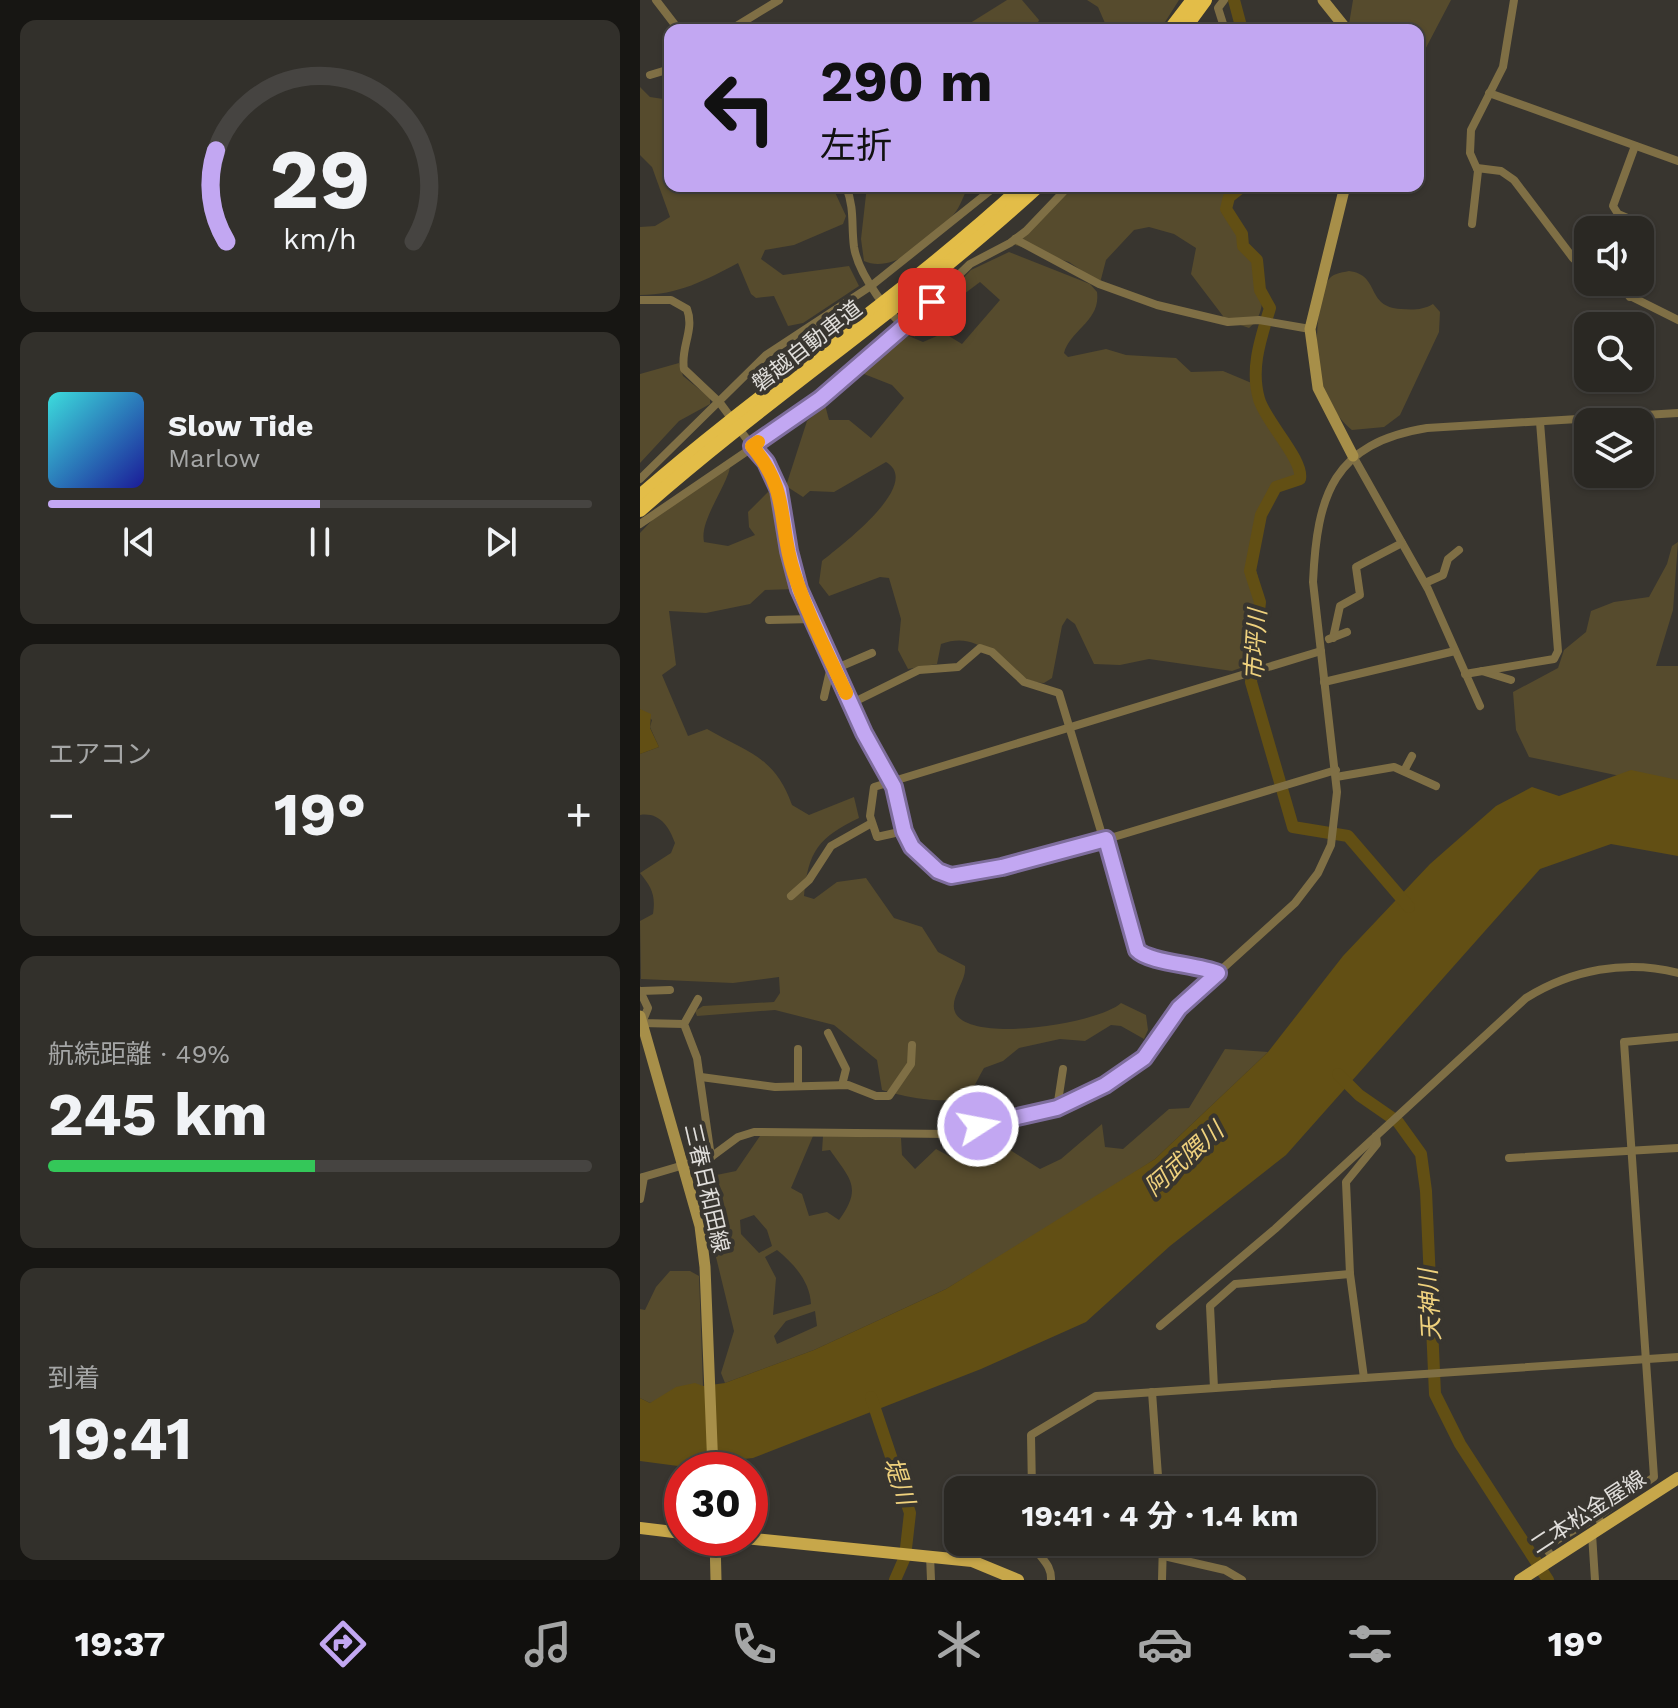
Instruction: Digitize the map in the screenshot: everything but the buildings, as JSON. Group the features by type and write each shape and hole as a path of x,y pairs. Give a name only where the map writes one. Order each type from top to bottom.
{"highway":[{"path":"1176,24 1196,4"},
{"path":"1186,24 1196,4"},
{"name":"磐越自動車道","path":"640,496 736,416 908,284 1016,192"},
{"name":"磐越自動車道","path":"640,510 744,423 923,284 1031,192"}],"main road":[{"path":"1323,0 1342,24"},
{"path":"1344,192 1310,329 1318,388 1353,456"},
{"name":"三春日和田線","path":"641,1020 685,1166 704,1253 712,1452"},
{"name":"二本松金屋線","path":"1520,1580 1597,1525 1678,1478"},
{"path":"640,1528 664,1531"},
{"path":"768,1540 930,1555 984,1564 1018,1580"},
{"path":"715,1556 716,1580"}],"street":[{"path":"656,0 674,24"},
{"path":"740,24 779,0"},
{"path":"1223,24 1218,8 1224,0"},
{"path":"1472,224 1477,168 1470,153 1471,130 1503,67 1514,0"},
{"path":"650,75 664,71"},
{"path":"1489,93 1678,161"},
{"path":"1623,216 1613,206 1635,146"},
{"path":"1477,168 1501,171 1514,180 1574,259"},
{"path":"848,192 854,213 857,259 872,288 901,323 914,332"},
{"path":"640,479 766,355 872,288 989,192"},
{"path":"640,524 751,443 820,399 970,264 1015,239 1063,192"},
{"path":"1015,239 1099,284 1157,305 1228,322 1259,320 1310,329"},
{"path":"1630,297 1678,320"},
{"path":"640,300 671,300 687,309 691,323 683,357 684,369 695,383 720,403 766,462 779,490 793,570 850,704 898,797 904,831 925,861 951,876 1002,867 1336,773 1388,768 1404,771 1436,786"},
{"path":"640,1199 642,1177 711,1157 738,1137 754,1132 941,1134 1057,1108 1089,1096 1142,1060 1179,1008 1295,903 1318,873 1334,831 1336,773 1313,582 1314,554 1329,491 1353,456 1396,433 1678,413"},
{"path":"1465,674 1554,659 1558,651 1540,422"},
{"path":"1353,456 1425,583 1480,706"},
{"path":"1333,638 1340,606 1360,595 1356,567 1402,543"},
{"path":"1425,583 1443,575 1448,559 1459,550"},
{"path":"769,620 813,619"},
{"path":"1320,640 1347,632"},
{"path":"850,704 919,670 958,667 982,648 995,655 1024,682 1059,693 1072,725 1137,950 1146,957 1185,962 1218,973"},
{"path":"904,831 880,838 870,824 872,792 890,780 1321,651"},
{"path":"1324,682 1455,651"},
{"path":"824,697 830,671 872,653"},
{"path":"1482,671 1511,680"},
{"path":"1404,771 1412,756"},
{"path":"791,896 809,880 831,846 870,824"},
{"path":"1160,1326 1275,1229 1536,991 1570,976 1595,970 1646,967 1678,973"},
{"path":"670,990 640,991 648,1008 641,1020 684,1024"},
{"path":"684,1024 698,999"},
{"path":"684,1024 701,1077 711,1157"},
{"path":"828,1033 846,1069 842,1085"},
{"path":"1552,1559 1545,1547 1597,1525 1654,1477 1624,1042 1678,1037"},
{"path":"701,1077 775,1087 842,1085 889,1096 911,1064 912,1045"},
{"path":"798,1049 798,1085"},
{"path":"1057,1108 1063,1069"},
{"path":"978,1126 979,1105 985,1096"},
{"path":"1364,1378 1350,1274 1346,1182 1377,1144 1376,1136"},
{"path":"1509,1158 1678,1148"},
{"path":"1214,1388 1210,1306 1227,1288 1235,1284 1350,1274"},
{"path":"1032,1476 1031,1435 1089,1398 1678,1357"},
{"path":"1152,1392 1158,1476"},
{"path":"1595,1580 1597,1525"},
{"path":"930,1555 931,1580"},
{"path":"1040,1556 1050,1567 1051,1580"},
{"path":"1162,1580 1164,1556 1225,1570 1242,1580"}],"shaded area":[{"path":"1007,0 1022,0 1039,20 1037,24 969,24"},
{"path":"1087,0 1179,0 1164,24 1105,24 1098,7"},
{"path":"1353,0 1451,0 1424,52 1424,24 1349,24"},
{"path":"640,87 650,97 664,99 664,192 835,192 846,216 843,224 794,245 765,250 761,259 783,275 849,266 859,286 803,323 788,326 774,296 756,298 751,294 738,263 679,289 640,295 640,227 655,226 670,217 652,167 640,155"},
{"path":"866,192 966,192 946,223 926,242 901,258 876,264 864,261 861,239"},
{"path":"1062,192 1229,192 1221,212 1256,270 1262,302 1258,316 1249,328 1226,320 1191,274 1196,248 1174,234 1149,227 1134,230 1106,260 1100,283 1069,262 1012,244"},
{"path":"1009,252 1090,284 1097,292 1094,311 1067,345 1064,353 1068,357 1106,349 1126,355 1176,358 1191,372 1223,371 1254,384 1260,403 1296,470 1295,480 1274,491 1258,530 1255,566 1265,605 1257,662 1232,671 1149,659 1120,665 1094,664 1075,624 1067,618 1062,626 1052,678 1044,683 1018,674 984,648 957,640 941,644 937,664 908,669 898,650 901,619 889,578 880,577 829,596 819,583 822,561 875,514 894,485 895,472 886,462 834,492 810,491 803,497 786,486 807,421 825,405 829,420 849,420 871,438 904,398 892,385 864,374 865,369 904,334 923,342 944,333 962,344 1000,300 980,282 956,300 949,293 971,270"},
{"path":"1349,271 1366,278 1377,297 1390,307 1414,309 1433,304 1440,312 1439,332 1400,415 1384,427 1352,430 1331,406 1319,377 1317,329 1323,292 1331,277"},
{"path":"679,363 683,376 710,398 710,404 679,421 640,463 640,374"},
{"path":"731,462 706,523 704,542 728,546 755,535 749,527 748,512 770,490 775,491 795,589 765,590 750,604 706,613 669,611 676,665 662,675 688,736 707,729 759,758 777,776 792,805 809,815 854,797 859,818 834,832 818,847 809,868 804,896 814,899 837,882 866,878 894,918 922,927 938,952 965,966 954,1007 965,1022 1008,1029 1035,1027 1088,1017 1121,1003 1146,1015 1148,1030 1144,1039 1121,1026 1111,1025 1085,1041 1060,1039 1019,1048 1003,1061 984,1068 967,1095 949,1100 925,1099 882,1090 877,1060 834,1025 775,1010 697,1016 695,1011 703,1006 774,1002 780,993 779,977 733,983 641,979 640,921 653,914 654,901 650,887 640,873 671,853 675,843 670,831 658,818 640,815 640,754 659,747 650,727 652,720 640,709 640,533 657,515"},
{"path":"1678,542 1673,610 1656,666 1678,666 1678,788 1529,757 1516,730 1513,692 1558,668 1564,650 1586,632 1591,611 1614,602 1649,597 1667,564 1672,546"},
{"path":"1225,1049 1268,1052 1155,1159 1072,1213 946,1289 814,1350 725,1383 721,1373 734,1331 697,1179 736,1171 760,1136 813,1136 791,1188 802,1194 809,1216 827,1212 839,1220 851,1199 851,1184 830,1150 822,1151 823,1136 901,1138 902,1155 915,1169 936,1149 958,1161 980,1146 1010,1150 1040,1169 1061,1159 1102,1124 1105,1147 1123,1149 1169,1109 1189,1108","holes":["754,1215 767,1230 772,1246 759,1253 741,1234 740,1220","777,1250 789,1261 804,1280 811,1304 773,1315 776,1278 765,1257","815,1311 817,1326 777,1344 774,1336 786,1321"]},
{"path":"670,1271 690,1271 699,1276 703,1386 650,1403 640,1398 640,1309 645,1310 656,1287"}],"water":[{"path":"640,709 651,714 650,728 659,747 640,754"},
{"name":"阿武隈川","path":"1631,770 1678,780 1678,856 1611,844 1540,869 1286,1155 1170,1246 1086,1322 981,1369 768,1452 664,1452 664,1464 640,1461 640,1398 650,1403 676,1387 695,1383 703,1386 725,1383 814,1350 946,1289 1155,1159 1268,1052 1343,956 1430,864 1496,806 1532,787 1559,796"}],"waterway":[{"name":"市坪川","path":"1234,0 1240,24"},
{"name":"市坪川","path":"1235,192 1229,197 1226,209 1242,234 1243,246 1257,260 1260,290 1270,308 1258,353 1256,376 1259,399 1300,471 1300,479 1276,487 1261,515 1250,571 1260,602 1251,682 1293,827 1348,836 1409,907"},
{"name":"天神川","path":"1338,1074 1359,1095 1398,1122 1421,1154 1426,1191 1435,1394 1460,1444 1548,1580"},
{"name":"堤川","path":"871,1397 910,1513 905,1557 895,1580"}],"slow traffic":[{"path":"758,442 752,446 766,462 782,500 789,551 799,589 846,693"}],"route":[{"path":"932,302 803,413 752,446 766,462 779,490 799,589 864,733 894,787 906,836 925,861 942,874 951,876 1054,855 1106,839 1130,916 1137,950 1153,959 1185,962 1218,973 1179,1008 1144,1058 1089,1096 1045,1112 978,1126"}]}
